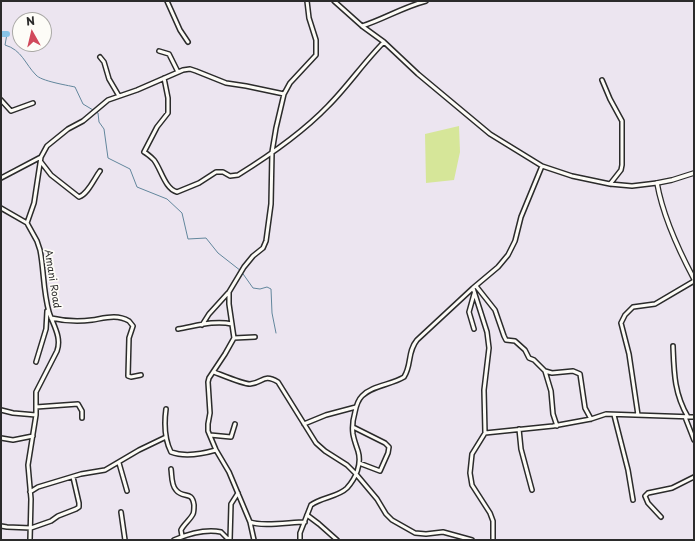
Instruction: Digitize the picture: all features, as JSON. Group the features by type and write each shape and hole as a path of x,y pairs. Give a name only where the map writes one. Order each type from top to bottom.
{"street":[{"path":"167,1 180,30 188,42"},
{"path":"202,325 209,314 228,293 244,267 264,246 271,204 272,152 284,94 290,83 316,55 316,40 309,18 307,1"},
{"path":"334,1 362,26 384,42 418,74 490,134 542,166 572,176 610,184 632,186 672,180 694,173"},
{"path":"362,26 402,9 426,1"},
{"path":"164,78 168,98 168,113 157,127 144,152 154,160 161,174 175,192 180,192 199,183 216,172 223,172 232,176 238,175 302,130 326,108 352,80 371,54 384,42"},
{"path":"159,50 169,54 178,72"},
{"path":"100,57 104,62 114,90 119,96"},
{"path":"1,208 27,223 34,203 42,157 47,146 68,129 83,121 108,100 178,72 190,69 226,83 284,94"},
{"path":"602,80 622,121 622,165 621,170 610,184"},
{"path":"1,100 11,111 33,103"},
{"path":"1,178 42,157"},
{"path":"41,162 51,175 79,197 82,197 100,171"},
{"path":"300,540 300,533 311,505 343,491 356,474 359,463 359,455 354,441 353,427 356,407 360,399 365,394 404,377 407,370 410,352 415,343 474,287 498,267 512,248 521,217 542,166"},
{"path":"638,415 629,354 622,323 625,315 633,308 655,304 694,280 679,251 661,203 657,183"},
{"name":"Amani Road","path":"27,223 37,241 40,250 47,307 58,335 59,345 38,387 36,397 36,415 28,465 31,528 30,540"},
{"path":"474,287 474,294 469,312 474,329"},
{"path":"474,287 495,310 506,339 515,341 525,350 528,358 534,360 545,372 551,391 553,414 557,426"},
{"path":"228,293 234,338 209,378 210,413 207,428 216,450 229,472 250,522 254,540"},
{"path":"474,294 487,332 489,345 484,390 485,433 472,454 470,473 472,485 490,513 493,521 494,540"},
{"path":"36,362 47,325 47,307"},
{"path":"51,318 67,321 118,317 129,321 132,326 129,338 128,376 131,377 141,375"},
{"path":"178,329 218,322 232,324"},
{"path":"234,338 255,337"},
{"path":"673,346 675,384 694,440"},
{"path":"545,372 552,373 573,371 580,374 585,408 591,419"},
{"path":"214,372 250,384 267,378 276,381 310,435 320,447 342,461 356,474 377,499 388,516 403,527 421,534 443,532 472,540"},
{"path":"36,407 78,404 82,411 82,418"},
{"path":"304,424 330,413 356,407"},
{"path":"166,409 163,424 169,450 171,452 196,454 216,450"},
{"path":"1,410 19,414 36,415"},
{"path":"485,433 557,426 591,419 606,414 694,417"},
{"path":"614,415 628,470 633,500"},
{"path":"210,435 231,437 235,424"},
{"path":"353,427 387,444 389,448 381,471 359,463"},
{"path":"520,430 521,449 532,490"},
{"path":"1,438 13,440 33,436"},
{"path":"30,492 38,487 103,470 119,463 139,450 166,437"},
{"path":"119,463 126,491"},
{"path":"171,469 176,490 192,497 193,499 193,514 182,528 182,536"},
{"path":"1,526 31,528 51,521 58,516 78,508 79,503 73,477"},
{"path":"660,517 648,503 645,496 648,493 672,488 694,477"},
{"path":"229,540 231,504 238,494"},
{"path":"121,512 125,540"},
{"path":"307,515 337,540"},
{"path":"250,522 266,524 305,522"},
{"path":"174,540 182,536 219,531 229,540"}],"green space":[{"path":"459,126 460,152 454,180 426,183 425,134"}],"waterway":[{"path":"1,34 7,34"},
{"path":"7,34 5,45 15,50 36,75 48,81 75,87 83,104 93,110"},
{"path":"96,112 98,113 99,122 104,129 108,158 130,169 137,187 167,199 182,213 188,239 206,238 218,253 241,271 253,288 260,289 267,287 271,289 272,313 276,333"}]}
